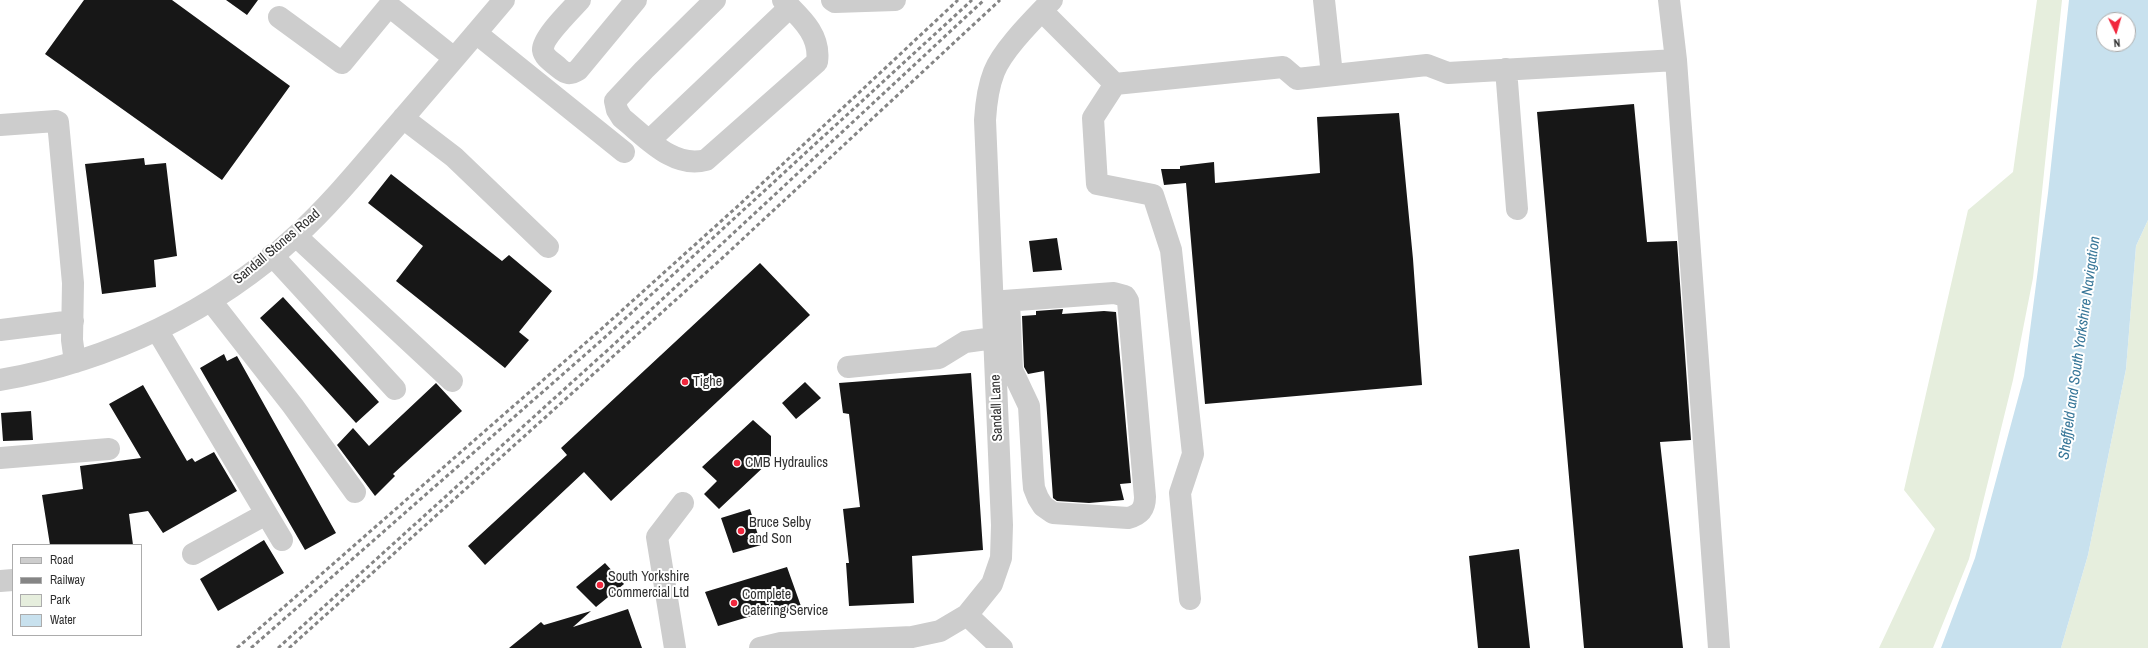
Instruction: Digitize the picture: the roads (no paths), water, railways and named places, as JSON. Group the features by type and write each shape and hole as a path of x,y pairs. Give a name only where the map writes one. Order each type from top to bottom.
{"street":[{"name":"Sandall Stones Road","path":"0,380 38,374 101,354 157,330 211,301 296,236 334,199 504,0"},
{"path":"580,0 546,40 543,49 546,56 565,73 572,74 578,70 636,0"},
{"path":"650,140 786,3 809,27 817,42 819,52 817,62 706,160 696,163 686,162 670,156 622,118 617,110 615,101 644,70 715,0"},
{"path":"832,0 835,2 895,0"},
{"path":"1324,0 1332,75"},
{"path":"1669,0 1676,60 1719,648"},
{"path":"279,17 342,63 392,3 454,58"},
{"path":"1047,5 1115,84"},
{"name":"Sandall Lane","path":"760,648 912,637 940,631 967,615 992,584 1001,558 994,338 1001,301 985,120 987,98 994,71 1009,49 1047,5"},
{"path":"476,33 624,152"},
{"path":"1115,84 1283,67 1297,79 1427,65 1448,73 1676,60"},
{"path":"1506,69 1517,209"},
{"path":"1115,84 1093,118 1097,184 1153,195 1171,250 1193,454 1180,493 1190,599"},
{"path":"403,118 454,157 548,247"},
{"path":"0,126 58,122 72,270 72,321 75,362"},
{"path":"296,236 452,381"},
{"path":"272,255 395,389"},
{"path":"1114,293 1125,296 1130,308 1145,497 1142,510 1135,516 1128,518 1053,513 1043,506 1034,488 1028,406 1012,370 1001,301 1114,293"},
{"path":"211,301 293,406 355,492"},
{"path":"0,330 72,321"},
{"path":"157,330 282,540"},
{"path":"848,367 939,358 964,342 994,338"},
{"path":"0,458 109,449"},
{"path":"1000,490 1034,488"},
{"path":"675,648 657,537 683,503"},
{"path":"193,554 266,514"},
{"path":"0,581 12,580"},
{"path":"967,615 1002,648"}],"water":[{"name":"Sheffield and South Yorkshire Navigation","path":"2069,0 2148,0 2148,220 2136,246 2126,369 2088,555 2061,648 1941,648 1975,558 2024,376 2048,193"}],"railway":[{"path":"237,648 598,332 739,205 958,0"},
{"path":"251,648 603,339 972,0"},
{"path":"278,648 611,347 984,0"},
{"path":"289,648 719,261 1000,0"}],"place":[{"name":"Tighe","path":"685,382"},
{"name":"CMB Hydraulics","path":"737,463"},
{"name":"Bruce Selby and Son","path":"741,531"},
{"name":"South Yorkshire Commercial Ltd","path":"600,585"},
{"name":"Complete Catering Service","path":"734,603"}]}
